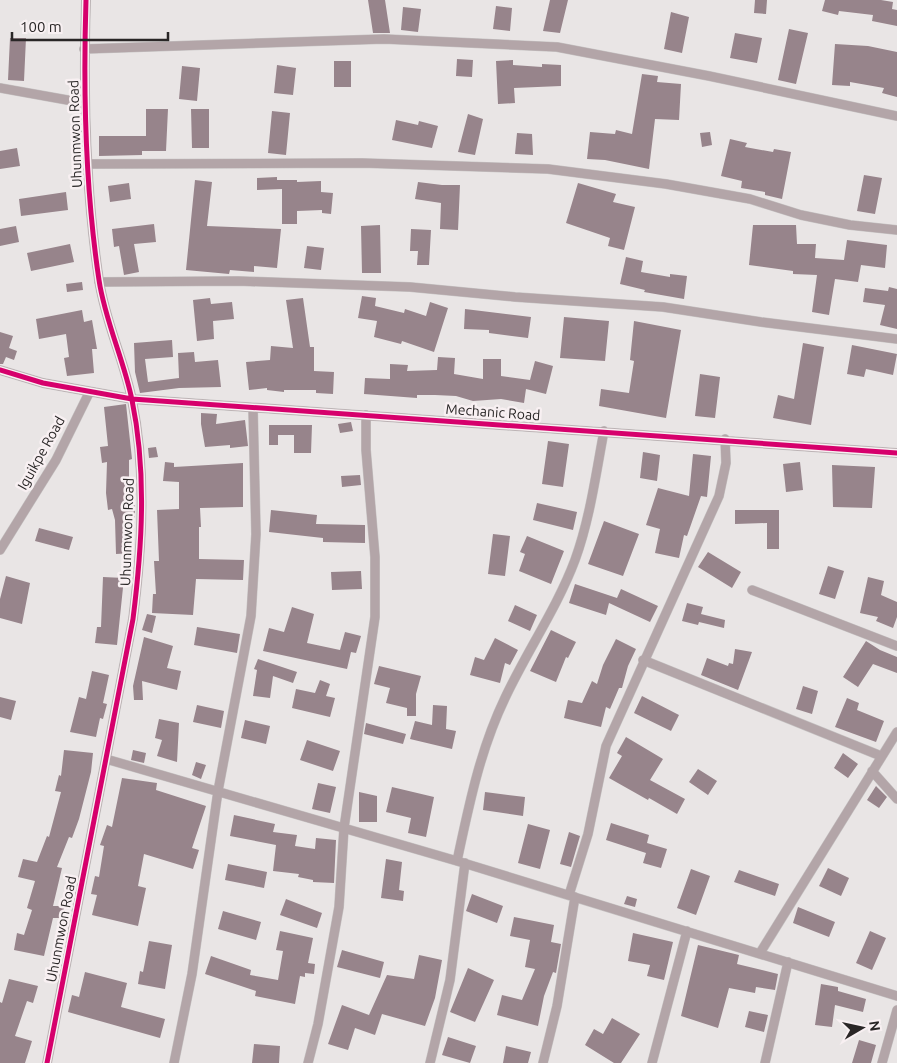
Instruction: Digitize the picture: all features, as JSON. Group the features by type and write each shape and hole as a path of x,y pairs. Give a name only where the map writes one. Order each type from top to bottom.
{"street":[{"name":"Uhunmwon Road","path":"47,1063 133,619 140,565 142,514 140,444 132,399 99,282 86,164 84,49 86,0"},
{"path":"84,49 384,39 557,48 710,76 897,116"},
{"path":"0,88 84,103"},
{"path":"86,164 353,163 548,169 666,184 750,199 801,214 850,224 897,230"},
{"path":"99,282 238,281 410,288 663,307 761,322 897,339"},
{"name":"Mechanic Road","path":"1,371 89,393 132,399 604,430 897,453"},
{"name":"Iguikpe Road","path":"0,550 56,460 89,393"},
{"path":"174,1063 192,974 218,791 245,656 253,597 256,534 253,408"},
{"path":"308,1063 318,1024 340,907 344,828 375,617 374,557 366,415"},
{"path":"430,1063 450,980 461,862 480,758 496,717 558,600 576,559 592,495 604,430"},
{"path":"543,1063 557,1006 572,896 588,834 602,757 643,660 719,496 726,463 725,440"},
{"path":"752,590 897,646"},
{"path":"643,660 881,756"},
{"path":"760,953 897,732"},
{"path":"106,759 461,862 897,996"},
{"path":"872,771 897,799"},
{"path":"652,1063 687,931"},
{"path":"765,1063 788,962"},
{"path":"882,1063 897,1010"}],"building":[{"path":"368,0 385,0 390,33 373,33"},
{"path":"550,0 568,0 560,33 543,31"},
{"path":"755,0 767,0 766,14 754,13"},
{"path":"825,0 881,0 893,2 892,9 897,10 897,26 872,21 873,15 839,11 838,15 822,11"},
{"path":"496,6 512,8 510,31 493,29"},
{"path":"403,7 421,9 418,32 401,30"},
{"path":"671,12 689,17 682,53 664,49"},
{"path":"789,29 808,33 796,84 778,80"},
{"path":"735,33 762,38 757,63 730,58"},
{"path":"10,38 26,38 24,81 8,80"},
{"path":"835,44 868,46 897,52 897,97 882,93 884,88 850,82 850,86 832,85"},
{"path":"457,59 473,60 472,77 456,76"},
{"path":"513,60 513,65 542,67 542,64 561,65 561,86 514,88 515,103 498,104 496,61"},
{"path":"334,61 351,61 351,87 334,87"},
{"path":"277,65 296,68 293,95 274,93"},
{"path":"182,66 200,68 197,101 179,99"},
{"path":"642,74 658,76 657,82 681,84 679,120 655,119 649,169 605,160 587,159 590,132 615,134 616,130 632,134"},
{"path":"146,109 168,109 166,151 142,151 142,155 99,156 99,136 146,136"},
{"path":"191,109 209,109 209,148 192,148"},
{"path":"272,111 290,113 286,155 268,153"},
{"path":"468,114 483,119 475,155 458,152"},
{"path":"396,120 418,125 419,121 438,126 432,148 392,140"},
{"path":"710,132 712,145 702,147 700,133"},
{"path":"517,133 532,134 533,155 515,154"},
{"path":"730,139 747,143 745,147 773,152 774,149 791,152 782,199 765,195 765,192 741,188 742,181 721,176"},
{"path":"17,148 20,166 0,169 0,151"},
{"path":"864,175 882,178 875,214 857,211"},
{"path":"277,177 277,180 297,180 297,182 321,181 321,192 333,193 331,214 322,213 322,210 297,211 297,224 282,224 282,189 257,190 257,178"},
{"path":"195,180 212,182 207,226 281,229 277,268 254,266 254,272 230,270 229,274 186,270"},
{"path":"418,182 460,185 458,230 440,229 441,203 415,199"},
{"path":"129,183 131,199 110,202 108,186"},
{"path":"578,183 616,194 613,202 635,207 624,250 608,246 610,238 566,223"},
{"path":"66,192 68,210 21,216 19,199"},
{"path":"154,224 156,242 134,244 139,272 124,275 119,246 114,247 112,229"},
{"path":"380,225 381,273 362,273 361,226"},
{"path":"753,225 796,225 797,244 816,244 815,258 844,260 847,240 887,245 885,268 861,265 858,282 835,279 829,315 812,312 817,275 793,274 793,271 749,265"},
{"path":"16,226 19,242 0,246 0,229"},
{"path":"411,229 431,230 429,265 417,265 418,251 410,251"},
{"path":"70,244 74,262 31,271 27,253"},
{"path":"307,246 324,248 321,270 304,268"},
{"path":"626,257 643,261 641,272 670,277 670,274 687,276 684,299 644,292 645,290 620,284"},
{"path":"82,282 83,290 67,292 66,284"},
{"path":"889,287 897,289 897,329 880,325 885,305 863,302 865,288 888,291"},
{"path":"362,296 376,298 375,306 404,313 405,309 426,316 430,302 448,308 434,352 402,341 401,344 374,337 377,321 358,318"},
{"path":"210,298 211,304 232,302 234,319 213,321 214,339 197,341 193,300"},
{"path":"303,298 310,347 314,347 314,371 334,372 333,394 316,393 316,390 284,390 284,392 267,390 267,388 249,390 246,362 270,360 271,346 293,348 286,300"},
{"path":"465,309 531,317 528,338 489,333 489,330 464,329"},
{"path":"82,310 84,322 92,320 97,349 92,349 94,373 67,376 64,358 69,357 66,334 39,339 36,319"},
{"path":"564,317 609,321 605,361 560,358"},
{"path":"634,321 681,330 666,418 599,406 601,389 629,393 634,361 630,360"},
{"path":"0,332 13,336 9,348 17,351 14,360 6,357 3,364 0,364"},
{"path":"172,340 173,357 145,359 148,382 179,378 178,353 194,352 195,362 218,360 221,387 179,388 140,393 135,372 134,343"},
{"path":"803,343 824,347 811,425 773,418 778,395 794,399"},
{"path":"852,345 897,354 893,375 866,369 864,377 847,374"},
{"path":"438,357 455,358 454,374 483,379 483,359 501,359 501,376 530,380 535,361 553,366 546,394 526,389 524,403 501,399 473,401 456,396 417,395 417,398 364,394 365,378 390,379 390,364 408,365 407,371 437,370"},
{"path":"700,374 720,377 715,418 695,416"},
{"path":"126,404 132,459 129,460 129,490 133,490 135,508 135,517 132,518 133,553 116,554 115,520 112,509 108,510 106,493 107,462 102,463 100,447 108,446 104,407"},
{"path":"201,413 217,414 216,424 245,420 248,446 230,448 230,445 205,447"},
{"path":"351,422 353,431 340,433 338,424"},
{"path":"269,425 312,425 311,453 294,453 294,435 278,435 278,445 269,445"},
{"path":"548,441 569,444 563,487 542,484"},
{"path":"156,447 158,457 149,458 148,448"},
{"path":"643,452 660,455 657,481 640,478"},
{"path":"693,454 711,456 707,497 701,496 687,536 684,535 679,558 655,553 660,529 646,525 658,488 689,496"},
{"path":"165,462 174,463 174,467 243,463 243,507 200,508 199,559 244,560 243,580 196,579 193,615 152,613 153,594 156,594 154,561 159,561 157,510 179,509 179,482 163,481"},
{"path":"800,462 803,490 786,492 783,464"},
{"path":"832,465 875,467 872,508 833,507"},
{"path":"360,475 361,485 342,487 341,476"},
{"path":"537,503 577,512 573,530 533,520"},
{"path":"271,510 317,515 316,524 365,525 365,543 323,542 323,538 269,532"},
{"path":"735,510 779,510 779,549 767,549 767,523 735,524"},
{"path":"604,521 639,534 623,576 588,564"},
{"path":"39,528 73,537 69,550 35,541"},
{"path":"493,534 510,536 505,576 488,574"},
{"path":"527,536 564,551 551,584 519,571 525,554 520,552"},
{"path":"708,552 741,572 732,588 698,567"},
{"path":"828,566 844,571 835,599 819,594"},
{"path":"361,571 362,589 332,590 331,572"},
{"path":"6,576 30,583 22,624 0,618 0,599"},
{"path":"103,577 124,578 117,645 95,643 97,627 101,627"},
{"path":"868,577 884,581 881,595 897,602 897,617 893,628 876,621 878,617 860,613"},
{"path":"575,584 617,598 621,589 658,606 650,622 609,603 606,615 569,603"},
{"path":"687,603 703,607 701,614 725,620 724,628 699,622 698,625 682,621"},
{"path":"515,605 537,615 530,631 508,621"},
{"path":"292,607 314,614 307,643 340,650 345,632 361,636 356,653 351,652 347,669 263,651 269,628 284,632"},
{"path":"147,614 156,616 152,633 142,630"},
{"path":"197,627 240,634 237,653 194,645"},
{"path":"551,630 576,642 568,658 566,657 556,682 530,671"},
{"path":"144,637 173,646 167,668 181,671 177,690 142,681 143,700 134,700 133,686"},
{"path":"495,638 518,650 510,665 505,663 500,683 470,675 475,657 484,660"},
{"path":"616,639 636,649 628,666 622,688 619,688 610,709 606,707 601,727 564,718 568,700 582,703 592,681 597,684 603,665"},
{"path":"866,641 880,650 897,657 897,673 873,664 858,687 843,677"},
{"path":"735,649 752,652 738,690 701,675 707,658 728,666 729,663 733,664"},
{"path":"258,659 297,672 293,683 273,676 270,698 253,696 257,670 254,669"},
{"path":"379,666 421,676 416,694 416,716 407,716 407,708 386,703 390,688 374,684"},
{"path":"92,671 109,675 103,703 107,704 103,719 100,718 96,737 70,732 79,697 86,699"},
{"path":"320,680 330,684 326,696 335,698 330,717 292,708 296,689 315,693"},
{"path":"803,686 818,691 812,714 796,709"},
{"path":"642,696 679,715 671,731 634,713"},
{"path":"0,697 16,701 11,720 0,717"},
{"path":"847,698 859,703 857,710 884,721 876,742 835,727"},
{"path":"197,705 224,711 221,728 193,722"},
{"path":"433,705 447,706 446,729 456,731 452,749 410,739 415,721 432,725"},
{"path":"159,719 179,723 177,762 157,756 162,740 155,738"},
{"path":"245,720 270,726 266,744 241,738"},
{"path":"366,723 406,734 403,744 364,734"},
{"path":"626,737 663,759 650,780 685,799 677,814 609,778 622,756 617,753"},
{"path":"307,740 340,751 333,771 300,760"},
{"path":"64,750 93,753 91,772 79,819 72,838 69,837 57,867 62,868 53,906 64,906 64,918 53,918 44,956 14,950 17,933 24,935 32,910 27,908 35,881 18,877 23,859 37,862 47,836 49,837 61,792 55,791 59,775 61,776"},
{"path":"133,750 146,753 144,763 131,760"},
{"path":"843,753 858,764 848,778 834,768"},
{"path":"196,762 206,765 201,779 192,775"},
{"path":"698,769 717,781 708,795 689,782"},
{"path":"122,778 157,783 156,790 206,806 192,848 199,850 193,869 144,854 138,886 146,888 138,926 92,915 97,895 91,894 95,876 99,877 104,846 100,845 107,825 112,827"},
{"path":"318,783 336,787 330,813 312,809"},
{"path":"876,786 887,797 879,808 867,800"},
{"path":"392,787 434,797 426,837 408,833 411,818 386,812"},
{"path":"359,792 377,796 377,822 359,822"},
{"path":"485,792 525,797 523,816 483,810"},
{"path":"234,815 275,824 273,832 297,835 295,846 315,849 316,838 336,840 334,883 313,882 313,880 298,877 299,874 273,871 276,845 230,836"},
{"path":"611,823 649,835 647,843 667,849 661,868 643,863 646,853 606,840"},
{"path":"528,824 550,830 540,869 518,863"},
{"path":"569,832 580,836 571,867 560,864"},
{"path":"386,859 402,862 399,890 404,891 403,901 381,898"},
{"path":"228,864 267,872 264,888 225,880"},
{"path":"828,868 849,878 841,896 819,886"},
{"path":"691,869 710,876 696,915 677,908"},
{"path":"739,870 779,884 775,896 734,882"},
{"path":"472,894 503,906 497,923 466,911"},
{"path":"627,896 637,899 635,907 624,904"},
{"path":"286,899 322,913 317,928 280,915"},
{"path":"798,907 835,922 829,937 793,923"},
{"path":"223,911 261,922 256,940 218,929"},
{"path":"514,917 554,925 551,942 561,944 556,973 553,972 544,996 538,1026 497,1015 502,995 522,1000 535,969 525,967 530,940 510,936"},
{"path":"280,931 313,938 308,963 315,964 314,974 305,973 305,977 300,976 295,1004 255,996 256,991 205,974 211,956 251,970 250,975 278,980 283,951 276,950"},
{"path":"870,931 886,938 872,970 856,963"},
{"path":"633,933 673,942 664,980 647,976 650,965 628,961"},
{"path":"149,941 172,945 165,989 138,984 140,971 143,972"},
{"path":"698,945 739,955 737,964 778,974 775,990 756,987 755,993 729,988 718,1028 681,1016"},
{"path":"342,950 384,962 380,978 337,967"},
{"path":"419,955 442,960 435,998 425,1026 382,1014 375,1035 355,1028 348,1050 328,1044 342,1005 369,1015 387,975 414,979"},
{"path":"468,968 494,980 475,1022 450,1012"},
{"path":"85,972 127,983 121,1007 165,1019 160,1038 68,1012 72,995 79,997"},
{"path":"9,979 38,986 33,1003 27,1001 15,1036 32,1041 25,1063 0,1063 0,1002 2,1003"},
{"path":"821,984 838,987 838,991 866,999 863,1012 835,1005 832,1027 815,1025"},
{"path":"749,1011 768,1015 764,1032 745,1027"},
{"path":"612,1018 640,1034 621,1063 614,1063 585,1045 594,1029 603,1034"},
{"path":"448,1037 476,1046 470,1063 442,1055"},
{"path":"859,1040 876,1045 871,1063 852,1063"},
{"path":"254,1044 280,1046 279,1063 252,1063"},
{"path":"506,1046 531,1052 528,1063 503,1063"}],"cycle path":[{"path":"47,1063 133,619 139,565 142,510 137,427 129,385 102,295 94,245 86,140 86,0"},
{"path":"0,370 43,383 132,399 897,453"}]}
